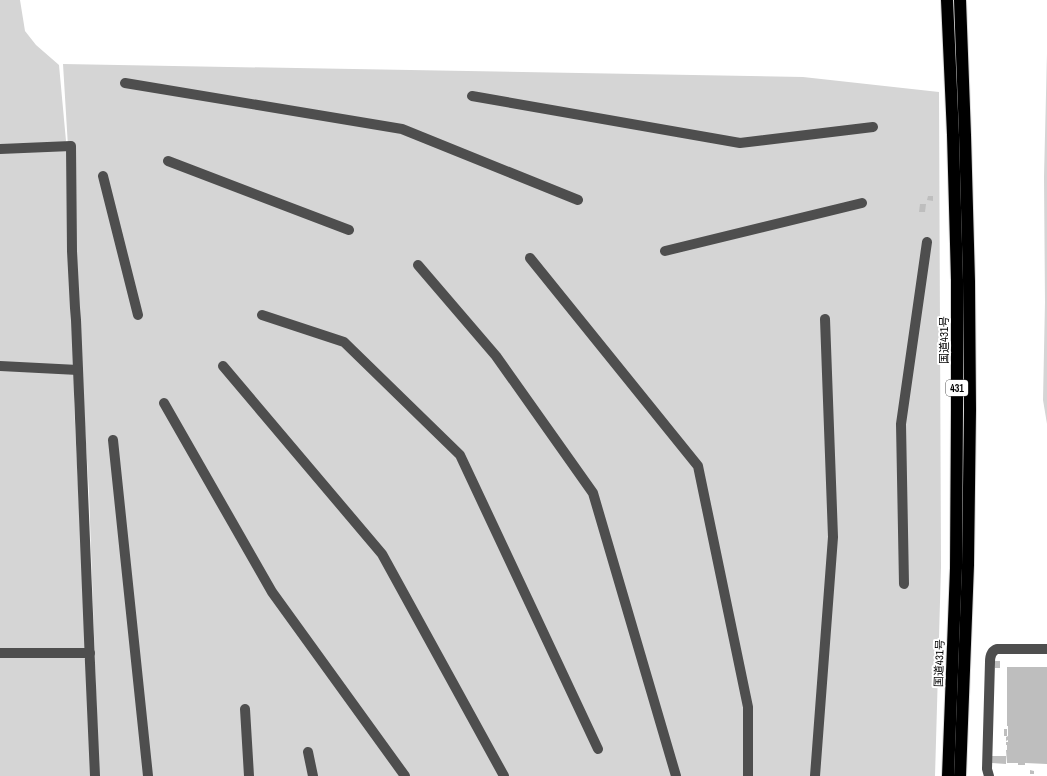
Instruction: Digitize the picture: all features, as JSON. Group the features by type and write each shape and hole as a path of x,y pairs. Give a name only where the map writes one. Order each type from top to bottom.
{"highway":[{"name":"国道431号","path":"947,0 957,280 958,409 956,568 948,776"},
{"name":"431","path":"960,0 970,281 968,564 960,776"}],"street":[{"path":"125,83 402,128 578,200"},
{"path":"472,96 740,143 873,127"},
{"path":"0,149 71,146 72,252 95,776"},
{"path":"168,161 349,230"},
{"path":"103,176 138,315"},
{"path":"664,251 862,203"},
{"path":"904,584 901,424 927,242"},
{"path":"530,258 698,466 748,707 748,776"},
{"path":"418,265 496,356 593,493 676,776"},
{"path":"262,315 344,342 460,455 598,749"},
{"path":"815,776 833,537 825,319"},
{"path":"0,366 78,370"},
{"path":"224,366 382,554 504,776"},
{"path":"164,403 272,592 405,776"},
{"path":"113,440 148,776"},
{"path":"989,776 987,769 991,655 994,650 997,649 1047,649"},
{"path":"0,653 90,653"},
{"path":"245,709 249,776"},
{"path":"308,752 313,776"}],"shaded area":[{"path":"0,0 20,0 25,31 36,45 59,65 66,141 64,143 0,144"},
{"path":"1047,53 1047,424 1043,400 1045,302 1044,177"},
{"path":"63,64 803,77 939,92 941,567 935,776 99,776 89,493"},
{"path":"67,150 74,364 72,366 0,362 0,151"},
{"path":"0,369 74,374 74,403 86,649 0,648"},
{"path":"0,656 83,657 86,660 91,776 0,776"}],"building":[{"path":"928,196 933,196 933,201 927,200"},
{"path":"920,204 926,204 925,212 919,212"},
{"path":"995,661 1000,661 1000,668 995,668"},
{"path":"1007,667 1047,667 1047,764 1025,763 1025,765 1018,765 1018,763 1007,763"},
{"path":"1004,729 1007,729 1007,736 1004,736"},
{"path":"992,756 1006,756 1006,764 992,763"},
{"path":"1030,770 1034,771 1034,774 1030,774"}]}
